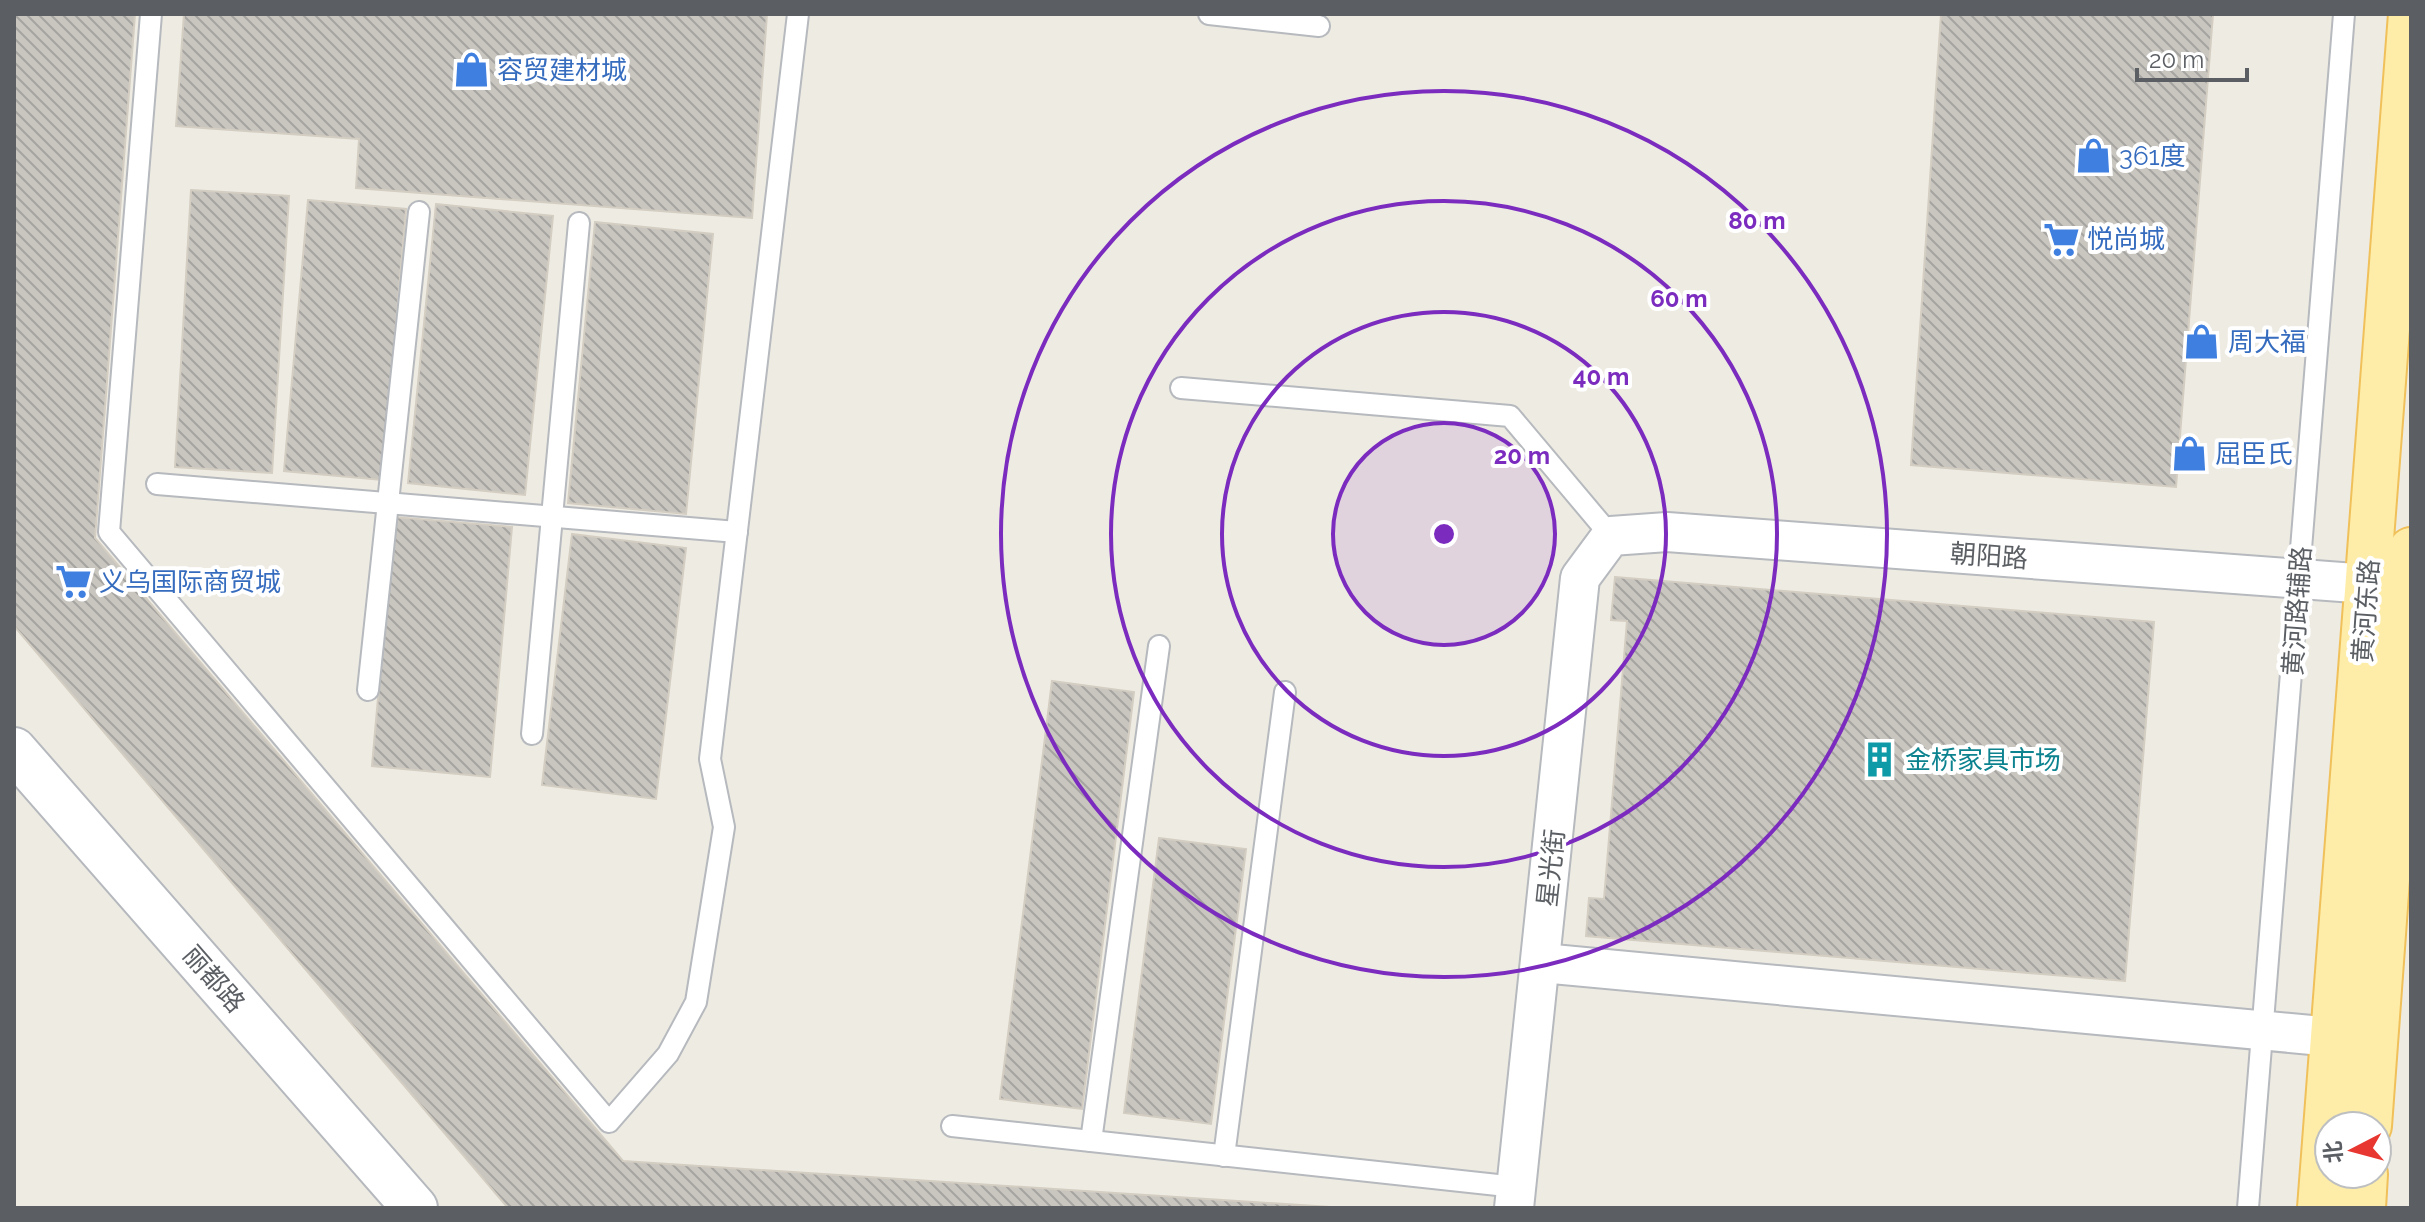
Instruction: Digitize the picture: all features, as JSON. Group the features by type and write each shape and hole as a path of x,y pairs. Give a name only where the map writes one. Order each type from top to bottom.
{"main road":[{"name":"黄河东路","path":"2320,1208 2411,14"},
{"name":"黄河东路","path":"2371,1110 2399,856 2411,550"}],"street":[{"name":"朝阳路","path":"1611,536 1667,532 2368,584"},
{"name":"星光街","path":"1515,1197 1542,963 1580,578 1611,536"},
{"name":"丽都路","path":"14,750 415,1208"},
{"path":"1542,963 2333,1037"}],"lane":[{"path":"151,14 109,532 609,1122 668,1054 696,1002 724,827 710,759 798,14"},
{"path":"1209,14 1319,26"},
{"name":"黄河路辅路","path":"2248,1208 2344,14"},
{"path":"368,690 419,212"},
{"path":"532,734 579,223"},
{"path":"1181,388 1510,416 1611,536"},
{"path":"157,484 737,532"},
{"path":"1091,1141 1159,646"},
{"path":"1224,1156 1285,692"},
{"path":"952,1126 1224,1156 1515,1197"}],"building":[{"name":"义乌国际商贸城","path":"14,14 135,14 95,538 623,1161 1346,1208 508,1208 14,626"},
{"name":"容贸建材城","path":"184,14 767,14 752,218 356,188 359,139 176,126"},
{"name":"悦尚城","path":"1941,14 2213,14 2176,487 1911,465"},
{"path":"191,190 289,196 272,473 175,467"},
{"path":"308,200 406,209 382,480 284,471"},
{"path":"436,204 553,216 525,495 408,483"},
{"path":"595,222 713,234 686,514 568,503"},
{"path":"394,517 512,527 490,777 372,766"},
{"path":"572,534 686,548 656,799 542,785"},
{"name":"金桥家具市场","path":"1615,577 2154,622 2125,981 1586,936 1589,898 1604,899 1627,621 1611,620"},
{"path":"1052,681 1134,692 1082,1109 1000,1099"},
{"path":"1159,838 1246,849 1211,1124 1124,1113"}],"place":[{"name":"容贸建材城","path":"471,70"},
{"name":"361度","path":"2093,156"},
{"name":"悦尚城","path":"2061,239"},
{"name":"周大福","path":"2202,342"},
{"name":"屈臣氏","path":"2189,454"},
{"name":"义乌国际商贸城","path":"73,582"},
{"name":"金桥家具市场","path":"1879,760"}]}
